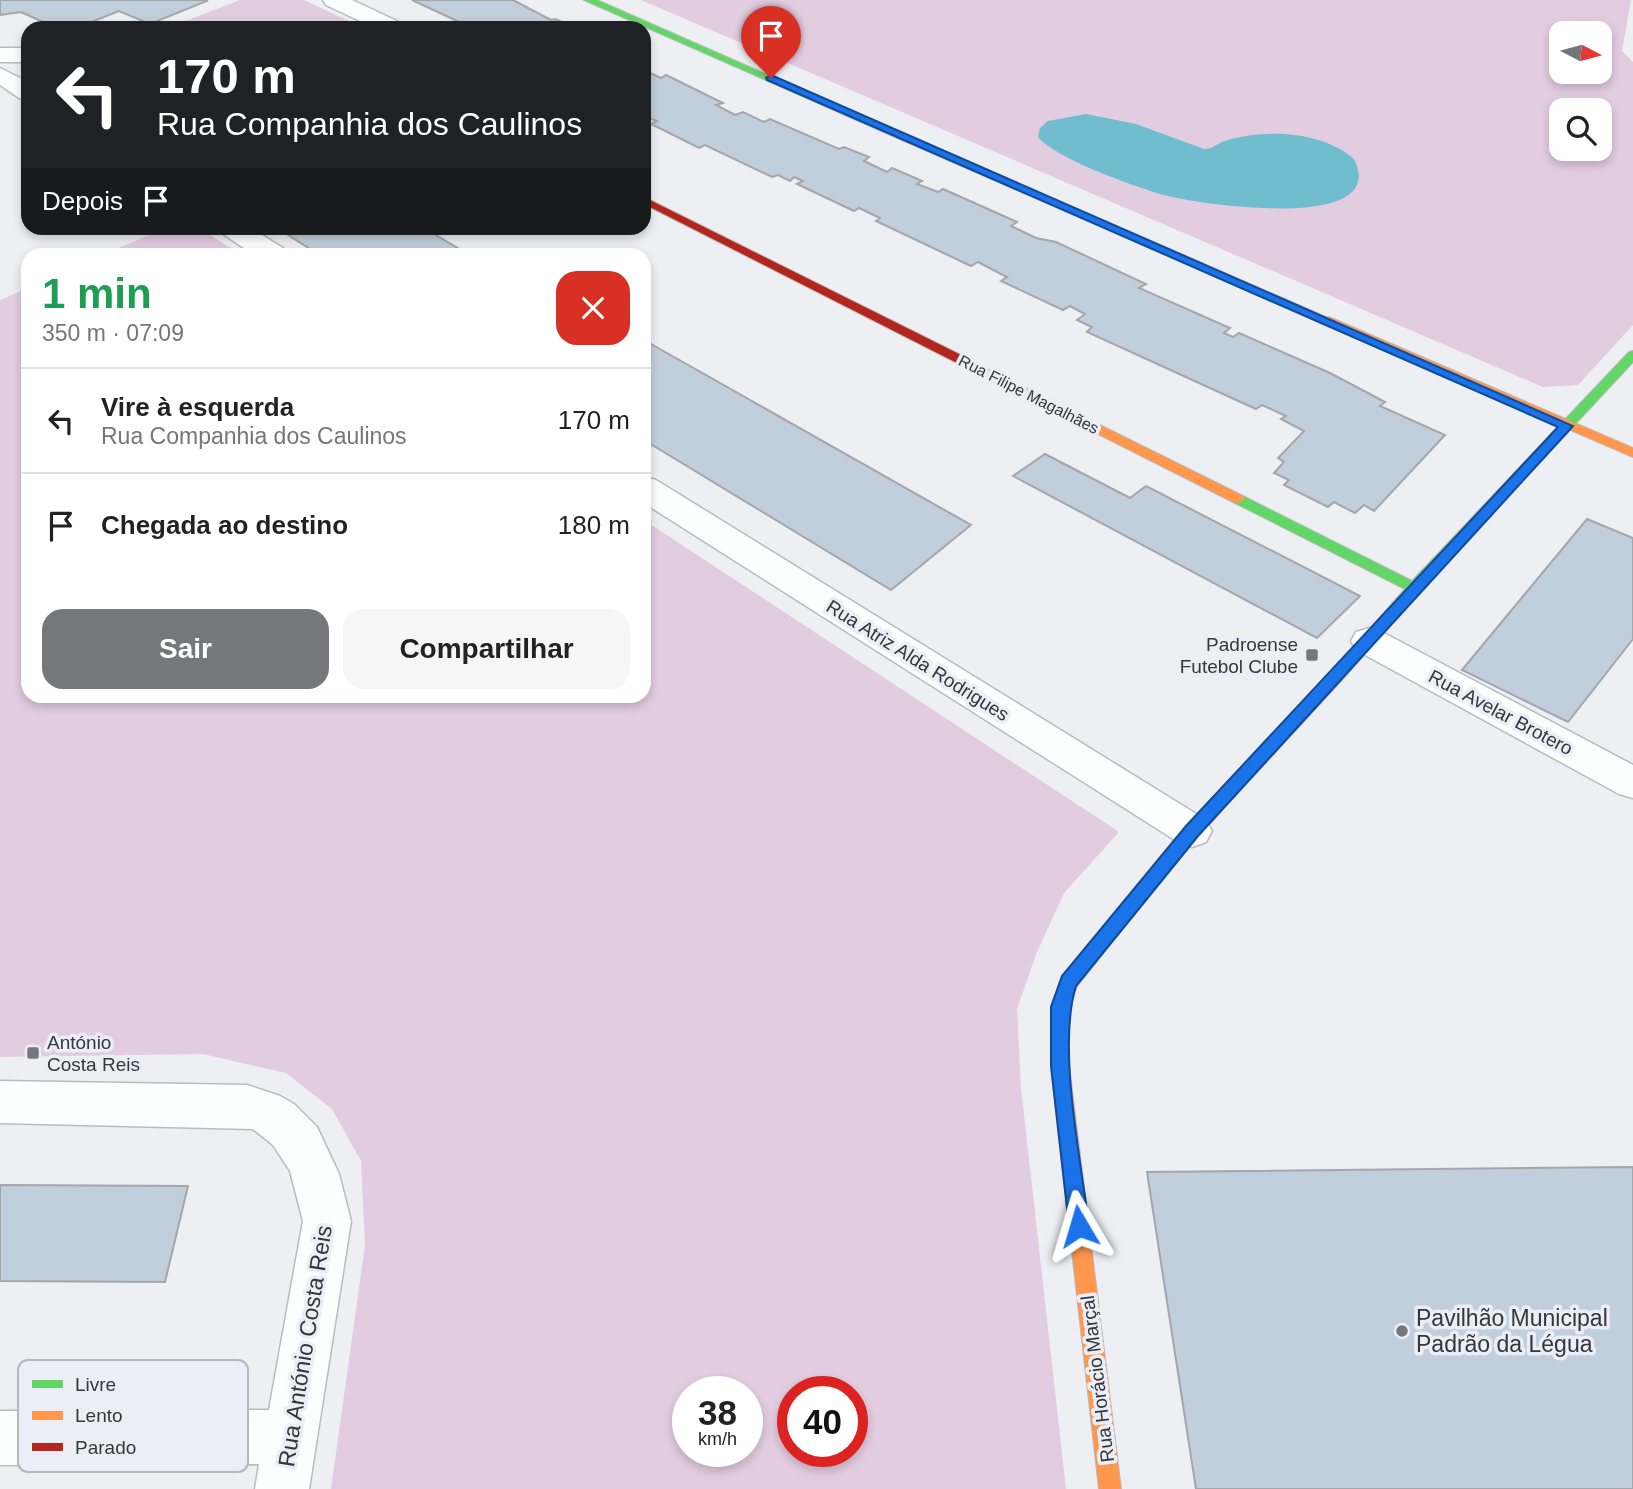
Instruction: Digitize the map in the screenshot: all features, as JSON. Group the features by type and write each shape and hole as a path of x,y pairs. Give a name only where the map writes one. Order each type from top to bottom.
{"street":[{"path":"334,0 378,21"},
{"path":"589,0 631,21"},
{"path":"651,30 1633,453"},
{"path":"0,55 21,55"},
{"path":"0,75 21,88"},
{"name":"Rua Filipe Magalhães","path":"651,204 1414,588"},
{"path":"244,235 264,248"},
{"name":"Rua Horácio Marçal","path":"1110,1489 1060,1066 1060,1007 1069,982 1192,831 1369,641 1414,588 1633,355"},
{"name":"Rua Atriz Alda Rodrigues","path":"651,492 1192,831"},
{"name":"Rua Avelar Brotero","path":"1369,641 1633,783"},
{"name":"Rua António Costa Reis","path":"0,1102 242,1106 264,1111 298,1141 312,1163 319,1181 327,1221 282,1489"},
{"path":"248,1437 289,1437"},
{"path":"0,1438 18,1438"}],"shaded area":[{"path":"240,0 304,0 349,21 185,21"},
{"path":"641,0 1631,0 1622,51 1633,62 1633,325 1578,385 1543,387"},
{"path":"149,235 210,235 231,248 119,248"},
{"path":"21,291 21,703 651,703 651,525 1119,832 1064,893 1037,952 1017,1009 1021,1088 1066,1489 331,1489 365,1245 361,1161 332,1109 286,1073 203,1054 0,1057 0,300"}],"water":[{"path":"1086,114 1136,124 1204,149 1228,140 1260,134 1310,138 1341,150 1354,159 1358,183 1344,198 1317,206 1282,208 1208,203 1160,194 1077,162 1038,137 1040,128 1048,121"}],"building":[{"path":"0,0 207,1 157,21 143,21 119,11 94,21 41,21 21,12 0,15"},
{"path":"412,0 513,0 551,20 560,21 457,21"},
{"path":"651,73 661,78 666,75 723,103 716,105 735,115 743,112 764,122 770,119 839,149 844,147 869,157 864,161 887,172 892,168 922,181 917,184 938,192 943,189 1017,222 1011,226 1036,238 1056,242 1146,284 1139,288 1230,328 1224,333 1233,337 1239,333 1330,373 1385,402 1380,406 1445,435 1374,511 1364,505 1355,513 1334,502 1328,507 1284,485 1289,480 1274,473 1284,462 1278,458 1304,431 1281,419 1286,416 1262,405 1256,409 1087,332 1092,327 1077,320 1085,314 1070,306 1063,310 1001,281 1007,277 978,262 971,266 876,221 880,218 859,208 854,211 797,184 803,181 794,177 790,181 778,175 772,177 705,145 699,148 651,124 657,121 651,119"},
{"path":"288,235 436,235 458,248 309,248"},
{"path":"651,344 971,525 891,590 651,444"},
{"path":"1045,454 1130,498 1146,486 1360,596 1317,638 1013,476"},
{"path":"1587,519 1633,538 1633,639 1568,722 1462,670"},
{"name":"Pavilhão Municipal Padrão da Légua","path":"1633,1167 1633,1489 1196,1489 1147,1172"},
{"path":"0,1185 188,1186 165,1282 0,1281"}],"traffic: fast":[{"path":"589,0 637,21"},
{"path":"651,27 906,138"},
{"path":"1335,678 1414,588 1633,355"},
{"path":"1238,499 1414,588"}],"traffic: slow":[{"path":"1329,321 1633,453"},
{"path":"961,360 1238,499"},
{"path":"1110,932 1069,982 1060,1007 1060,1066 1110,1489"}],"traffic: jam":[{"path":"906,138 1329,321"},
{"path":"651,204 961,360"},
{"path":"1110,932 1192,831 1335,678"}],"place":[{"name":"Padroense Futebol Clube","path":"1312,655"},
{"name":"António Costa Reis","path":"33,1053"},
{"name":"Pavilhão Municipal Padrão da Légua","path":"1402,1331"}],"route":[{"path":"771,78 1567,426 1414,588 1369,641 1192,831 1069,982 1060,1007 1060,1066 1079,1226"}]}
